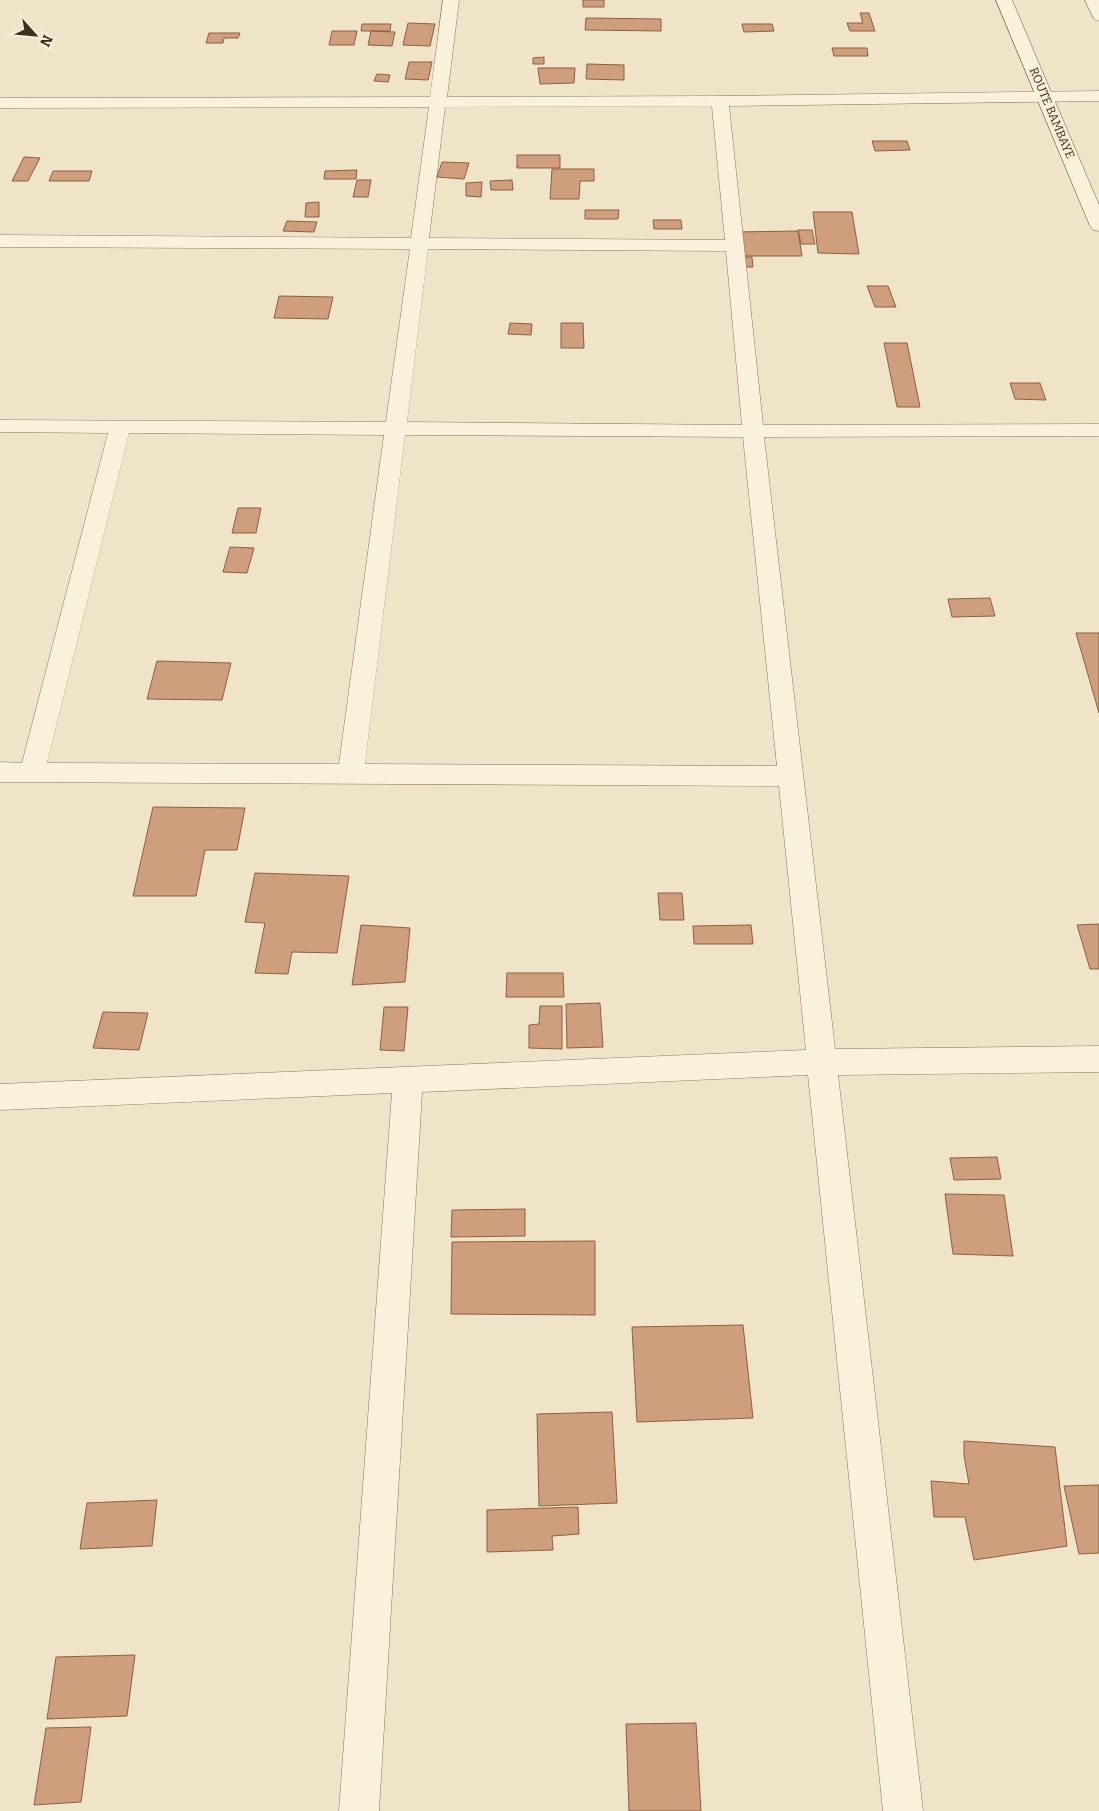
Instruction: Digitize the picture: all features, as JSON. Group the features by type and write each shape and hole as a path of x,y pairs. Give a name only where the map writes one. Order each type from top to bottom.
{"street":[{"path":"351,773 451,0"},
{"name":"ROUTE BAMBAYE","path":"1004,0 1099,226"},
{"path":"1093,0 1099,16"},
{"path":"0,103 720,101 1044,95 1099,96"},
{"path":"720,101 753,431 902,1811"},
{"path":"0,241 735,246"},
{"path":"0,426 753,431 1099,430"},
{"path":"32,772 120,427"},
{"path":"0,772 791,776"},
{"path":"0,1097 822,1062 1099,1059"},
{"path":"359,1811 408,1080"}],"building":[{"path":"583,0 604,0 604,7 583,7"},
{"path":"860,13 869,13 875,31 850,31 847,23 863,23"},
{"path":"586,18 661,19 661,31 585,30"},
{"path":"408,23 435,24 430,46 403,45"},
{"path":"362,24 391,24 390,31 361,31"},
{"path":"742,24 772,24 774,31 744,32"},
{"path":"332,31 357,31 354,45 329,45"},
{"path":"371,31 395,32 392,46 368,45"},
{"path":"209,33 240,33 238,38 224,38 223,43 206,43"},
{"path":"832,48 867,48 868,56 834,56"},
{"path":"544,57 544,64 533,64 533,58"},
{"path":"409,62 432,62 428,80 405,79"},
{"path":"587,64 624,65 624,80 586,79"},
{"path":"538,68 575,68 574,83 540,84"},
{"path":"377,74 390,75 388,82 374,81"},
{"path":"872,141 907,141 910,150 875,151"},
{"path":"517,155 560,155 560,168 517,168"},
{"path":"24,157 40,158 28,181 12,181"},
{"path":"442,162 469,163 464,179 437,177"},
{"path":"552,169 594,169 594,181 580,181 579,199 550,199"},
{"path":"357,170 356,179 324,179 325,171"},
{"path":"53,171 92,171 89,181 49,181"},
{"path":"357,180 371,180 368,197 353,197"},
{"path":"512,180 513,190 491,190 490,181"},
{"path":"482,182 481,197 466,196 466,183"},
{"path":"319,202 319,217 305,217 306,203"},
{"path":"585,210 619,210 618,219 585,219"},
{"path":"813,212 852,212 859,254 818,253"},
{"path":"653,220 681,220 682,229 654,229"},
{"path":"287,221 317,222 314,232 283,231"},
{"path":"798,230 812,230 815,244 801,244"},
{"path":"798,231 802,256 737,256 734,232"},
{"path":"739,257 752,257 753,267 740,267"},
{"path":"867,286 888,286 896,307 875,307"},
{"path":"279,296 333,297 328,319 274,318"},
{"path":"510,323 532,324 531,335 508,334"},
{"path":"561,323 583,323 584,348 561,348"},
{"path":"884,343 907,343 920,407 897,407"},
{"path":"1010,383 1040,383 1046,400 1015,399"},
{"path":"238,508 261,508 256,533 232,533"},
{"path":"230,547 254,548 247,573 223,572"},
{"path":"990,598 995,616 952,617 948,599"},
{"path":"1076,633 1099,633 1099,713"},
{"path":"157,661 231,663 222,700 147,699"},
{"path":"153,807 245,808 237,850 205,850 196,896 133,896"},
{"path":"255,873 349,876 337,953 292,952 288,974 255,973 265,923 245,922"},
{"path":"658,893 682,893 684,920 660,920"},
{"path":"1099,924 1099,969 1090,969 1077,925"},
{"path":"361,925 410,928 405,982 352,985"},
{"path":"751,925 753,944 694,944 693,926"},
{"path":"507,973 563,973 564,997 506,997"},
{"path":"600,1003 603,1047 567,1048 566,1004"},
{"path":"540,1006 562,1006 562,1049 529,1048 529,1025 539,1024"},
{"path":"384,1007 408,1007 404,1051 380,1050"},
{"path":"103,1012 148,1013 139,1050 93,1048"},
{"path":"997,1157 1001,1179 954,1180 950,1158"},
{"path":"945,1194 1004,1195 1013,1256 953,1254"},
{"path":"525,1209 525,1236 451,1237 452,1210"},
{"path":"595,1241 595,1315 451,1314 452,1242"},
{"path":"743,1325 753,1418 637,1422 632,1327"},
{"path":"612,1412 617,1503 539,1506 537,1414"},
{"path":"964,1441 1055,1447 1067,1546 974,1560 965,1517 934,1517 931,1481 969,1484 964,1456"},
{"path":"1099,1485 1099,1553 1079,1554 1064,1486"},
{"path":"157,1500 152,1546 80,1549 87,1503"},
{"path":"578,1507 579,1534 552,1536 553,1550 487,1552 487,1510"},
{"path":"135,1655 127,1716 47,1719 56,1657"},
{"path":"696,1723 701,1811 629,1811 626,1724"},
{"path":"91,1727 81,1802 34,1805 46,1728"}]}
